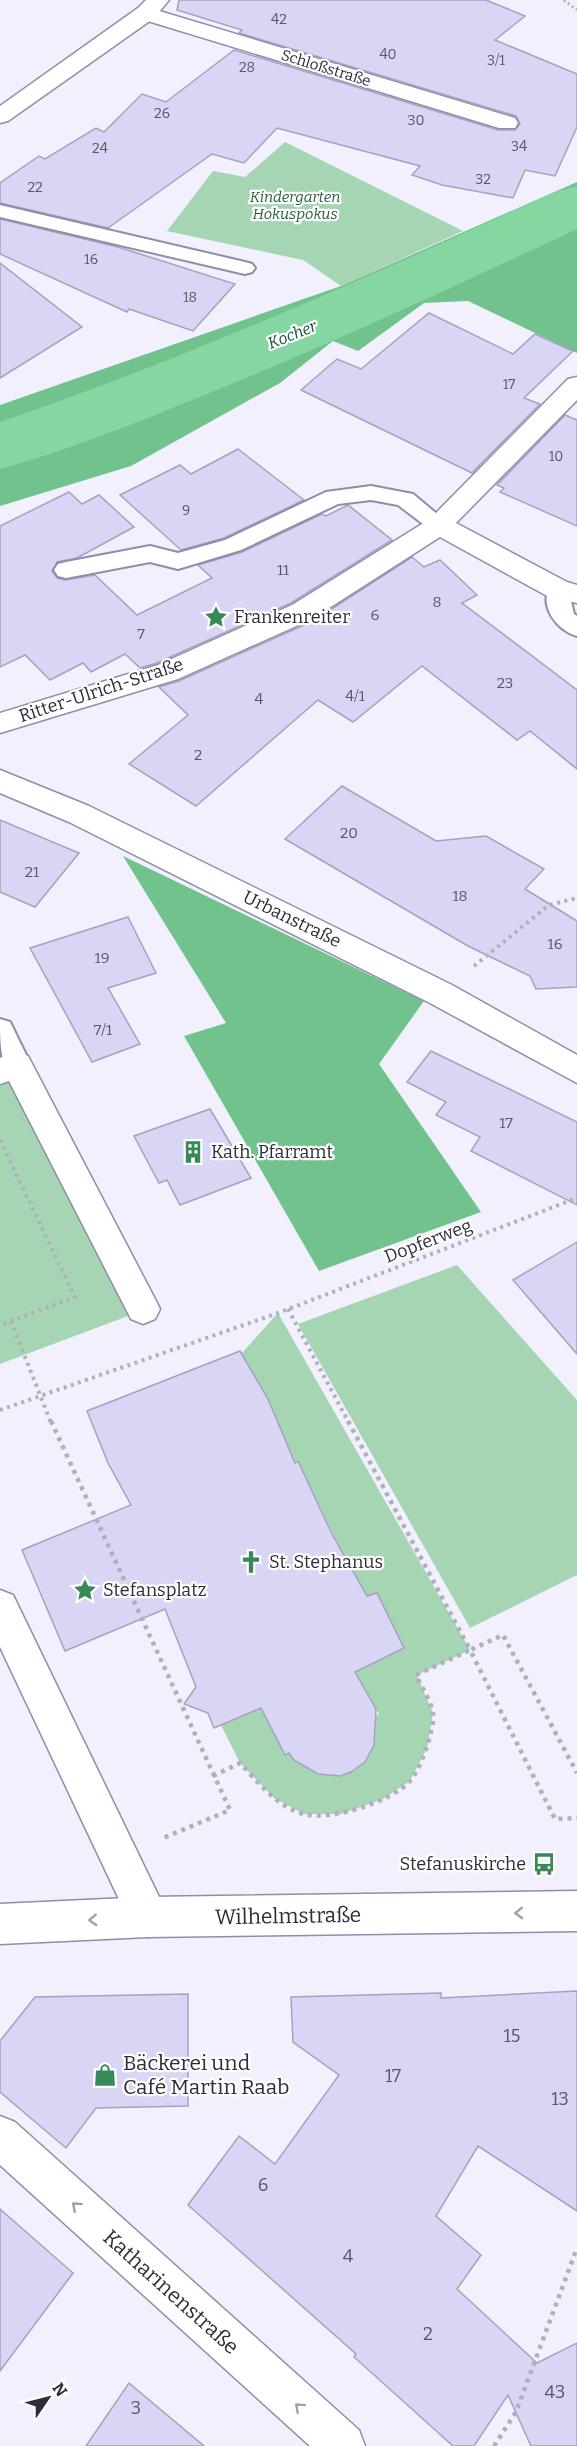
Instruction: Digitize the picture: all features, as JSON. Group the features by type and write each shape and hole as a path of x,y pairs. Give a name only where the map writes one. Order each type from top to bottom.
{"street":[{"name":"Schloßstraße","path":"0,116 152,7 507,123"},
{"name":"Ritter-Ulrich-Straße","path":"0,723 168,672 302,612 439,525 577,385"},
{"path":"439,525 568,592"},
{"name":"Urbanstraße","path":"0,781 79,814 441,994 577,1070"},
{"path":"9,1068 143,1309"},
{"path":"0,1607 148,1917"},
{"name":"Wilhelmstraße","path":"0,1924 148,1917 577,1911"},
{"name":"Katharinenstraße","path":"0,2137 343,2446"}],"lane":[{"path":"0,211 245,268"},
{"path":"66,570 150,554 178,561 233,545 334,497 371,493 405,499 439,525"},
{"path":"568,592 563,618 577,628"},
{"path":"0,1030 9,1068"}],"path":[{"path":"564,0 577,10"},
{"path":"441,994 549,905 577,898"},
{"path":"0,1140 75,1297 0,1325"},
{"name":"Dopferweg","path":"0,1410 288,1309 577,1198"},
{"path":"288,1309 470,1650 555,1819 577,1818"},
{"path":"11,1321 39,1396 230,1810 118,1857"},
{"path":"213,1776 240,1763 274,1798 304,1814 341,1814 383,1799 410,1781 427,1748 433,1713 416,1675 503,1635 577,1773"},
{"path":"494,2446 516,2412 577,2248"}],"green space":[{"name":"Kindergarten Hokuspokus","path":"285,142 463,231 341,286 303,260 167,231 213,171 245,177"},
{"path":"577,182 577,353 468,301 424,303 358,351 333,341 280,383 131,466 0,506 0,405 341,286"},
{"path":"123,856 424,1001 379,1064 481,1212 319,1271 184,1036 226,1023"},
{"path":"13,1072 136,1313 0,1364 0,1077"},
{"path":"457,1265 577,1400 577,1575 470,1628 298,1324"},
{"path":"278,1313 470,1650 417,1675 433,1713 427,1748 410,1781 383,1799 341,1814 304,1814 274,1798 240,1763 220,1723 268,1703 285,1755 293,1753 312,1770 324,1774 335,1776 346,1774 357,1769 372,1749 376,1716 379,1714 351,1668 404,1648 377,1593 363,1600 319,1504 316,1505 256,1378 241,1354"}],"building":[{"path":"179,0 486,0 525,16 495,40 577,74 577,127 555,176 525,170 513,198 442,185 412,175 420,166 277,128 244,163 212,154 108,228 0,203 0,183 39,156 45,159 96,128 104,132 142,94 166,102 234,50 498,130 515,130 520,124 516,116 239,33 242,30 177,10"},
{"path":"0,219 118,247 235,284 193,331 129,309 127,312 0,254"},
{"path":"0,263 82,327 0,378"},
{"path":"429,313 513,354 535,334 573,351 524,398 540,404 472,473 301,390 337,359 361,369"},
{"path":"565,415 577,420 577,526 500,492 504,488 497,485"},
{"path":"238,449 304,500 224,538 181,550 120,495 180,465 191,474"},
{"path":"69,492 82,504 99,495 134,527 77,558 57,562 52,571 57,578 65,580 95,575 137,615 212,578 198,565 242,552 322,514 326,516 348,505 392,540 291,603 157,663 140,668 125,654 91,672 83,663 50,680 25,655 0,667 0,526"},
{"path":"412,557 424,567 440,560 477,595 462,603 577,690 577,769 530,731 517,740 422,666 353,722 318,700 196,806 129,764 188,715 159,687 179,681 313,621"},
{"path":"342,786 436,841 486,836 544,869 525,889 577,921 577,987 536,989 530,976 468,946 285,839"},
{"path":"0,820 79,853 35,907 0,892"},
{"path":"128,917 156,973 108,988 140,1044 92,1062 30,948"},
{"path":"431,1051 577,1122 577,1205 471,1151 480,1137 436,1115 446,1102 407,1082"},
{"name":"Kath. Pfarramt","path":"210,1109 251,1178 180,1205 167,1180 159,1183 134,1136"},
{"path":"577,1242 577,1354 513,1280"},
{"name":"St. Stephanus","path":"240,1351 268,1399 295,1463 298,1461 331,1532 367,1596 377,1593 404,1648 355,1672 376,1709 374,1745 365,1762 351,1772 340,1776 318,1774 294,1760 289,1753 285,1755 261,1708 214,1728 208,1713 184,1704 196,1687 165,1609 65,1651 22,1550 131,1505 108,1463 87,1411"},
{"path":"577,1991 577,2211 478,2146 436,2216 481,2255 457,2289 537,2363 577,2343 577,2446 531,2446 508,2395 474,2446 453,2446 354,2357 356,2354 188,2205 239,2136 275,2164 339,2075 293,2042 291,1997 441,1993 441,1998"},
{"path":"188,1994 188,2106 96,2108 66,2148 0,2092 0,2041 35,1997"},
{"path":"0,2209 73,2273 0,2371"},
{"path":"129,2383 204,2446 86,2446"}],"waterway":[{"name":"Kocher","path":"0,446 147,393 292,334 577,205"}],"place":[{"name":"Frankenreiter","path":"216,617"},
{"name":"Kath. Pfarramt","path":"193,1152"},
{"name":"St. Stephanus","path":"251,1562"},
{"name":"Stefansplatz","path":"85,1590"},
{"name":"Stefanuskirche","path":"544,1864"},
{"name":"Bäckerei und Café Martin Raab","path":"105,2075"}]}
